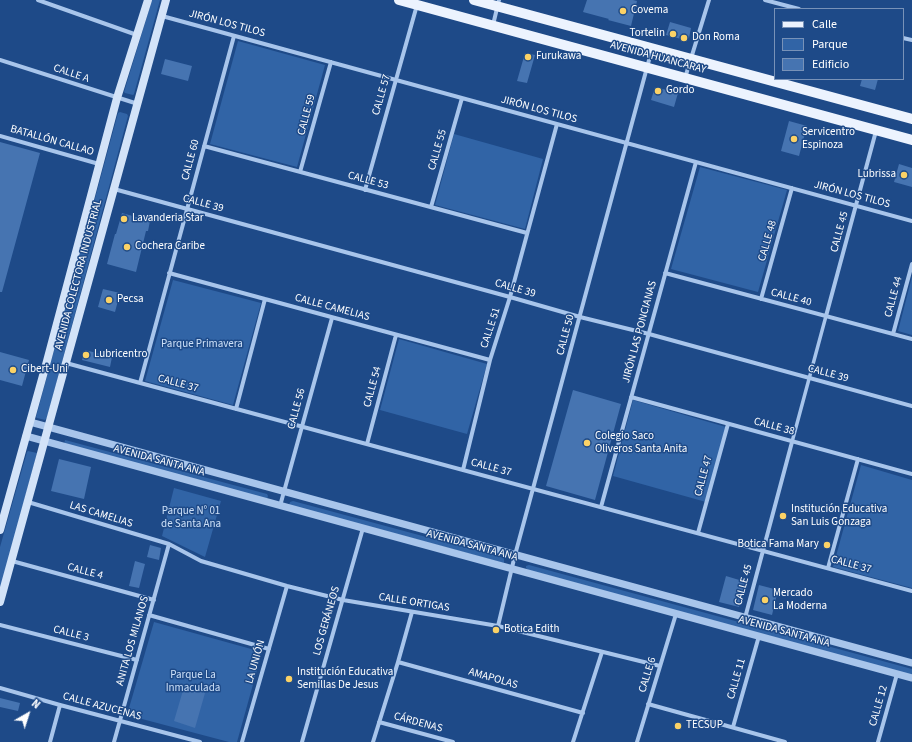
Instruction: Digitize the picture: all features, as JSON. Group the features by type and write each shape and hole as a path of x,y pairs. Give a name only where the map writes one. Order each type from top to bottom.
{"main road":[{"name":"AVENIDA COLECTORA INDUSTRIAL","path":"0,530 99,164 148,0"},
{"name":"AVENIDA COLECTORA INDUSTRIAL","path":"0,602 166,0"},
{"name":"AVENIDA HUANCARAY","path":"399,0 912,140"},
{"name":"AVENIDA HUANCARAY","path":"474,0 499,3 690,59 912,120"}],"street":[{"path":"38,0 137,35"},
{"path":"685,78 709,0"},
{"path":"765,0 778,2 796,8"},
{"path":"493,26 499,3"},
{"name":"CALLE 57","path":"365,190 417,5"},
{"name":"JIRÓN LOS TILOS","path":"162,16 912,221"},
{"name":"CALLE 60","path":"140,383 234,36"},
{"name":"CALLE 50","path":"498,626 533,489 652,48"},
{"name":"CALLE A","path":"0,60 138,104"},
{"name":"CALLE 59","path":"300,172 331,62"},
{"name":"CALLE 55","path":"431,207 462,98"},
{"name":"CALLE 51","path":"463,470 490,360 510,297 557,124"},
{"name":"CALLE 45","path":"826,316 877,130"},
{"name":"BATALLÓN CALLAO","path":"0,136 99,164"},
{"name":"CALLE 53","path":"204,146 527,233"},
{"name":"JIRÓN LAS PONCIANAS","path":"602,507 696,162"},
{"name":"CALLE 48","path":"761,299 792,188"},
{"name":"CALLE 39","path":"114,189 580,317 649,334 912,406"},
{"name":"CALLE 44","path":"893,334 912,264"},
{"name":"CALLE CAMELIAS","path":"169,273 490,360"},
{"name":"CALLE 40","path":"665,273 912,339"},
{"path":"236,409 265,299"},
{"path":"792,442 826,316"},
{"name":"CALLE 56","path":"280,506 332,318"},
{"name":"CALLE 54","path":"367,444 396,335"},
{"name":"CALLE 37","path":"66,363 912,591"},
{"name":"CALLE 38","path":"632,397 912,474"},
{"name":"AVENIDA SANTA ANA","path":"30,422 912,663"},
{"name":"CALLE 47","path":"698,533 728,424"},
{"name":"AVENIDA SANTA ANA","path":"26,436 912,678"},
{"name":"CALLE 45","path":"745,618 792,442"},
{"path":"828,568 858,459"},
{"name":"LAS CAMELIAS","path":"28,502 170,544"},
{"name":"LOS GERÁNEOS","path":"302,742 363,528"},
{"name":"CALLE ORTIGAS","path":"170,544 201,561 286,586 343,600 498,626 660,666"},
{"name":"ANITA LOS MILANOS","path":"114,742 170,544"},
{"name":"CALLE 4","path":"11,561 154,600"},
{"name":"LA UNIÓN","path":"242,742 286,586"},
{"path":"373,742 412,612"},
{"name":"CALLE 6","path":"637,742 676,614"},
{"path":"149,615 269,649"},
{"name":"CALLE 3","path":"0,625 137,660"},
{"name":"CALLE 11","path":"733,727 759,636"},
{"path":"573,742 602,652"},
{"name":"AMAPOLAS","path":"398,662 583,713"},
{"name":"CALLE 12","path":"878,742 897,674"},
{"name":"CALLE AZUCENAS","path":"0,688 200,742"},
{"path":"648,704 786,742"},
{"path":"50,742 60,705"},
{"name":"CÁRDENAS","path":"379,722 453,742"},
{"path":"177,742 178,736"}],"green space":[{"path":"152,0 160,0 133,95 124,92"},
{"path":"238,41 325,65 297,167 210,144"},
{"path":"120,112 127,114 128,116 47,418 45,420 37,418 36,417 118,113"},
{"path":"454,134 543,159 525,229 435,205"},
{"path":"700,167 787,190 758,292 671,269"},
{"path":"912,277 912,335 898,331"},
{"name":"Parque Primavera","path":"173,280 261,303 233,405 145,381"},
{"path":"399,339 487,364 467,434 380,410"},
{"path":"633,400 726,427 706,502 613,476"},
{"path":"65,440 267,494 268,496 267,499 64,445"},
{"path":"28,451 37,453 0,590 0,547"},
{"path":"861,465 912,480 912,588 833,567"},
{"name":"Parque N° 01 de Santa Ana","path":"174,488 221,501 205,557 162,536"},
{"path":"293,501 504,558 504,563 289,505 290,502"},
{"path":"529,565 912,669 912,675 528,570 526,566"},
{"name":"Parque La Inmaculada","path":"154,622 262,652 237,742 229,742 127,715"}],"building":[{"path":"587,0 637,1 631,26 583,12"},
{"path":"670,22 691,28 689,38 685,40 666,35"},
{"path":"525,53 535,55 527,83 517,81"},
{"path":"165,59 192,66 188,81 161,74"},
{"path":"862,80 878,80 875,90 860,86"},
{"path":"655,87 678,93 674,107 651,100"},
{"name":"Servicentro Espinoza","path":"789,121 807,126 799,156 781,151"},
{"path":"0,142 40,153 2,292 0,292"},
{"name":"Lubrissa","path":"899,164 912,168 912,187 894,182"},
{"path":"122,213 150,221 148,231 146,231 136,272 107,264"},
{"name":"Pecsa","path":"103,289 120,293 115,312 98,307"},
{"path":"85,350 112,357 110,367 82,360"},
{"name":"Cibert-Uni","path":"0,352 29,360 22,386 0,380"},
{"path":"573,390 621,404 595,500 546,486"},
{"path":"59,459 91,467 84,499 51,491"},
{"path":"150,545 161,548 159,560 147,557"},
{"path":"135,561 145,564 139,588 129,586"},
{"path":"726,576 746,582 739,607 719,602"},
{"name":"Mercado La Moderna","path":"759,585 778,590 772,615 753,610"},
{"path":"184,687 205,693 195,728 174,721"},
{"path":"0,698 20,703 18,711 0,707"}],"place":[{"name":"Covema","path":"623,11"},
{"name":"Tortelin","path":"673,34"},
{"name":"Don Roma","path":"684,38"},
{"name":"Furukawa","path":"528,57"},
{"name":"Gordo","path":"658,91"},
{"name":"Servicentro Espinoza","path":"794,139"},
{"name":"Lubrissa","path":"904,175"},
{"name":"Lavanderia Star","path":"124,219"},
{"name":"Cochera Caribe","path":"127,247"},
{"name":"Pecsa","path":"109,300"},
{"name":"Lubricentro","path":"86,355"},
{"name":"Cibert-Uni","path":"13,370"},
{"name":"Colegio Saco Oliveros Santa Anita","path":"587,443"},
{"name":"Institución Educativa San Luis Gonzaga","path":"783,516"},
{"name":"Botica Fama Mary","path":"827,545"},
{"name":"Mercado La Moderna","path":"765,600"},
{"name":"Botica Edith","path":"496,630"},
{"name":"Institución Educativa Semillas De Jesus","path":"289,679"},
{"name":"TECSUP","path":"678,726"}]}
